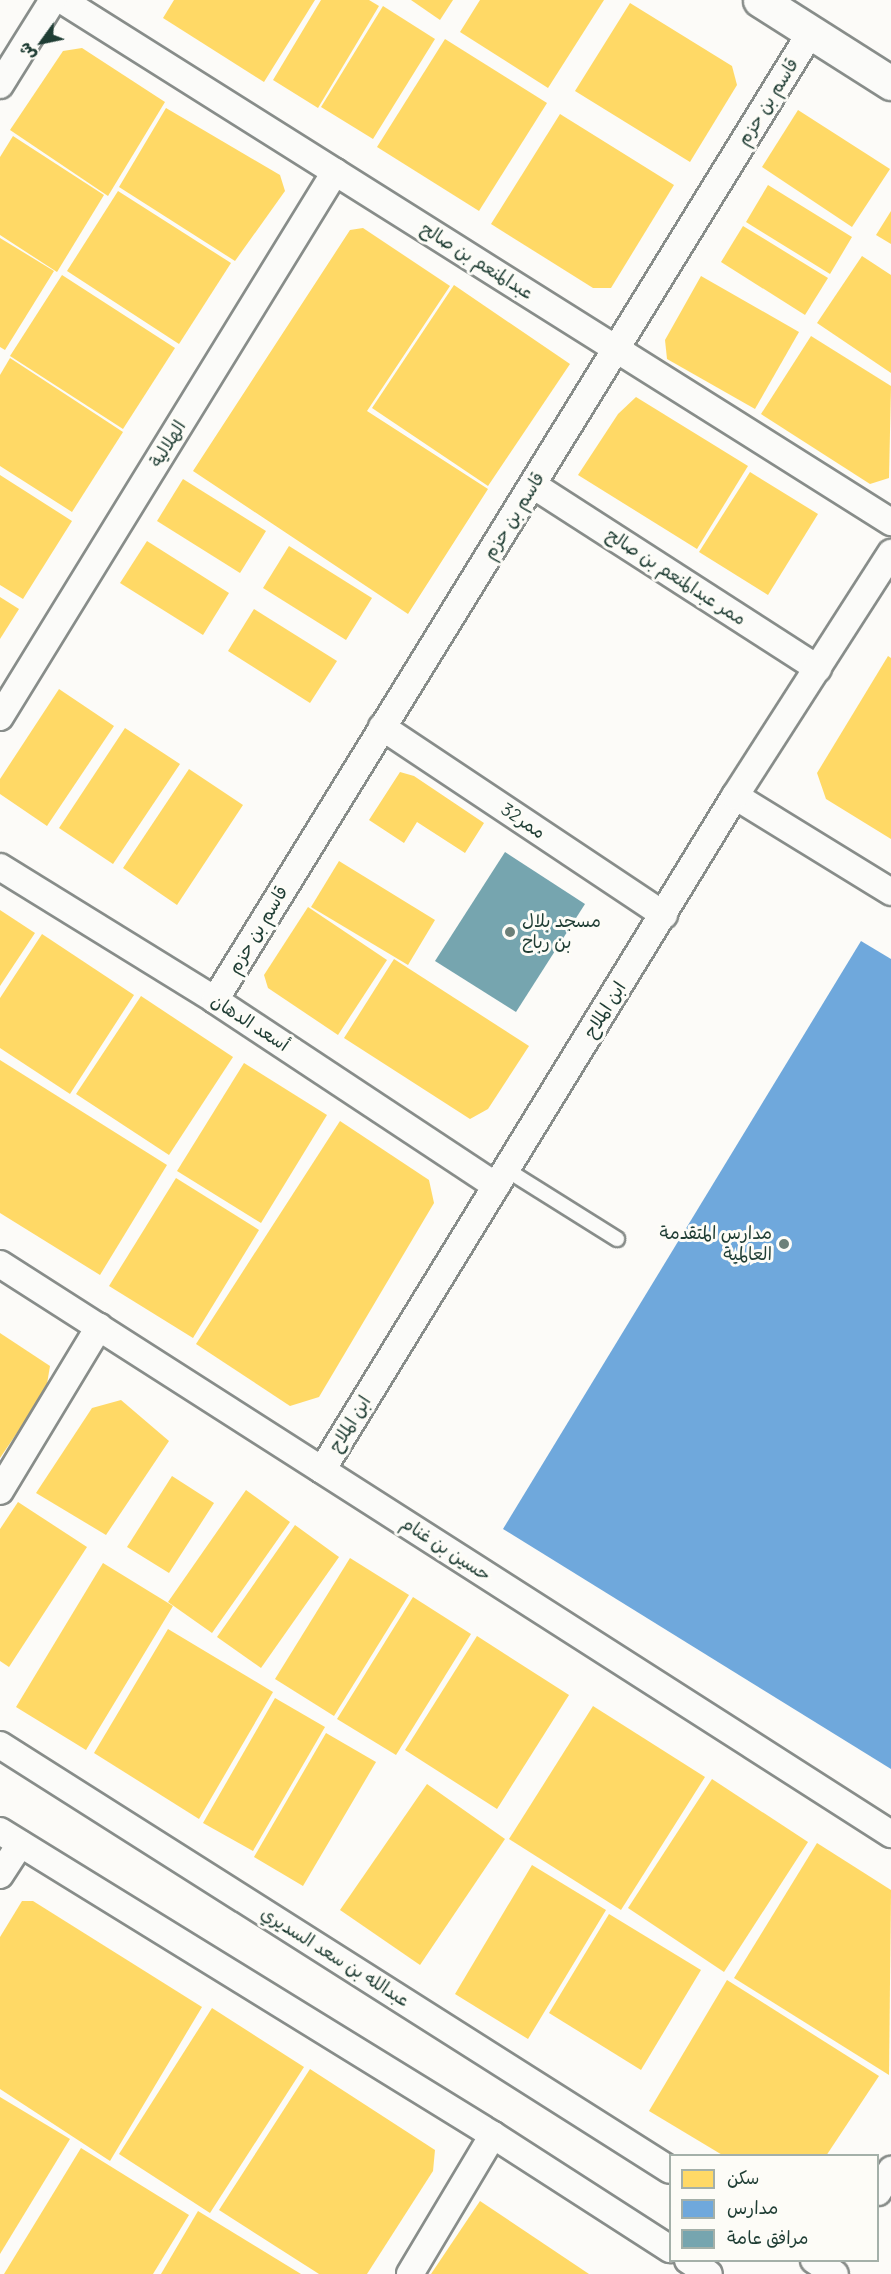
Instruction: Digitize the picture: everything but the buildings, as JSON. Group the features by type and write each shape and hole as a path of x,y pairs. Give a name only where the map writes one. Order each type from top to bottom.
{"street":[{"path":"0,86 53,0"},
{"name":"عبدالمنعم بن صالح","path":"62,0 891,522"},
{"path":"760,0 891,83"},
{"name":"قاسم بن حزم","path":"215,1000 811,32"},
{"name":"الهلالية","path":"0,717 335,172"},
{"name":"ممر عبدالمنعم بن صالح","path":"533,485 818,669"},
{"name":"ابن الملاح","path":"322,1470 735,796 891,553"},
{"name":"ممر32","path":"382,727 664,915"},
{"path":"735,796 891,892"},
{"name":"أسعد الدهان","path":"0,867 501,1178"},
{"name":"حسين بن غنام","path":"0,1264 891,1834"},
{"path":"0,1491 99,1327"},
{"name":"عبدالله بن سعد السديري","path":"0,1745 669,2169"},
{"path":"0,1875 10,1837 493,2135 669,2248"},
{"path":"410,2274 493,2135"},
{"path":"879,2190 891,2170"},
{"path":"691,2262 709,2274"}],"lane":[{"path":"501,1178 617,1239"}],"place":[{"name":"مسجد بلال بن رباح","path":"510,932"},
{"name":"مدارس المتقدمة العالمية","path":"784,1244"}]}
